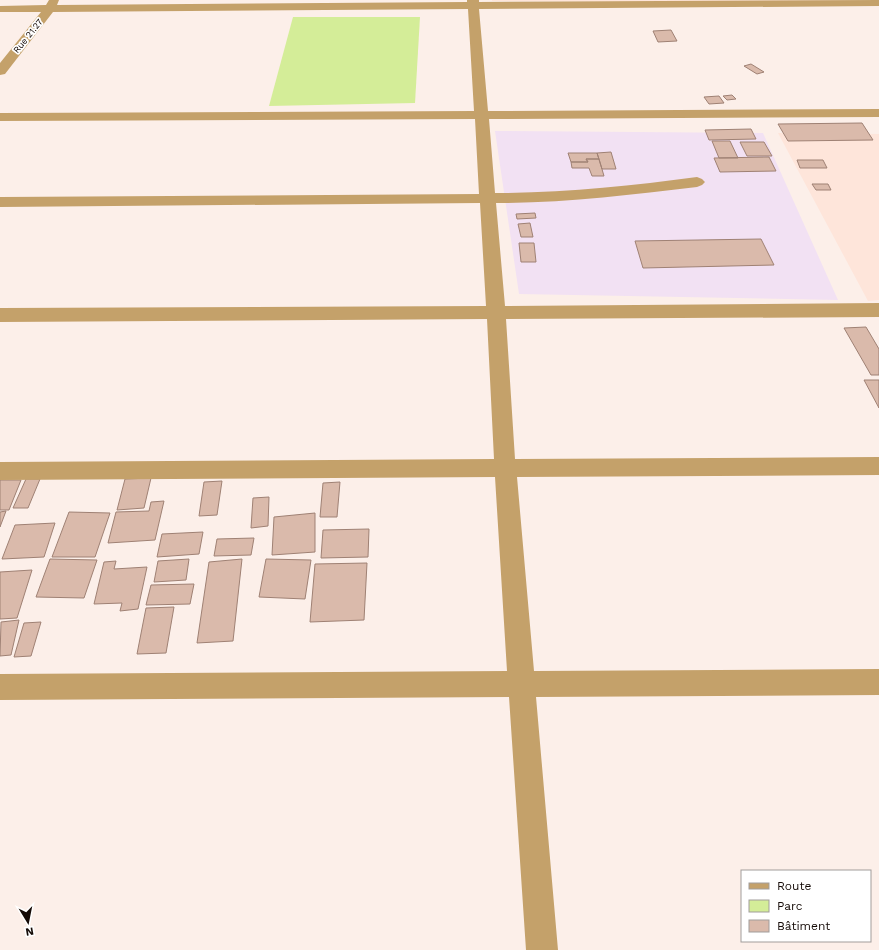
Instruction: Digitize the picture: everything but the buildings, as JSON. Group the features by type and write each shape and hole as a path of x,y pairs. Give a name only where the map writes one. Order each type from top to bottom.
{"street":[{"path":"473,3 496,312 505,468 542,950"},
{"path":"0,9 52,5 879,3"},
{"name":"Rue 21.27","path":"0,71 52,5"},
{"path":"0,117 879,113"},
{"path":"0,202 542,198 608,193 697,182"},
{"path":"0,316 879,310"},
{"path":"0,471 879,466"},
{"path":"0,687 879,682"}],"shaded area":[{"path":"859,0 860,2 492,1"},
{"path":"495,131 763,133 838,300 519,294"},
{"path":"778,133 879,134 879,300 868,301"}],"green space":[{"path":"293,17 420,17 415,103 269,106"}]}
